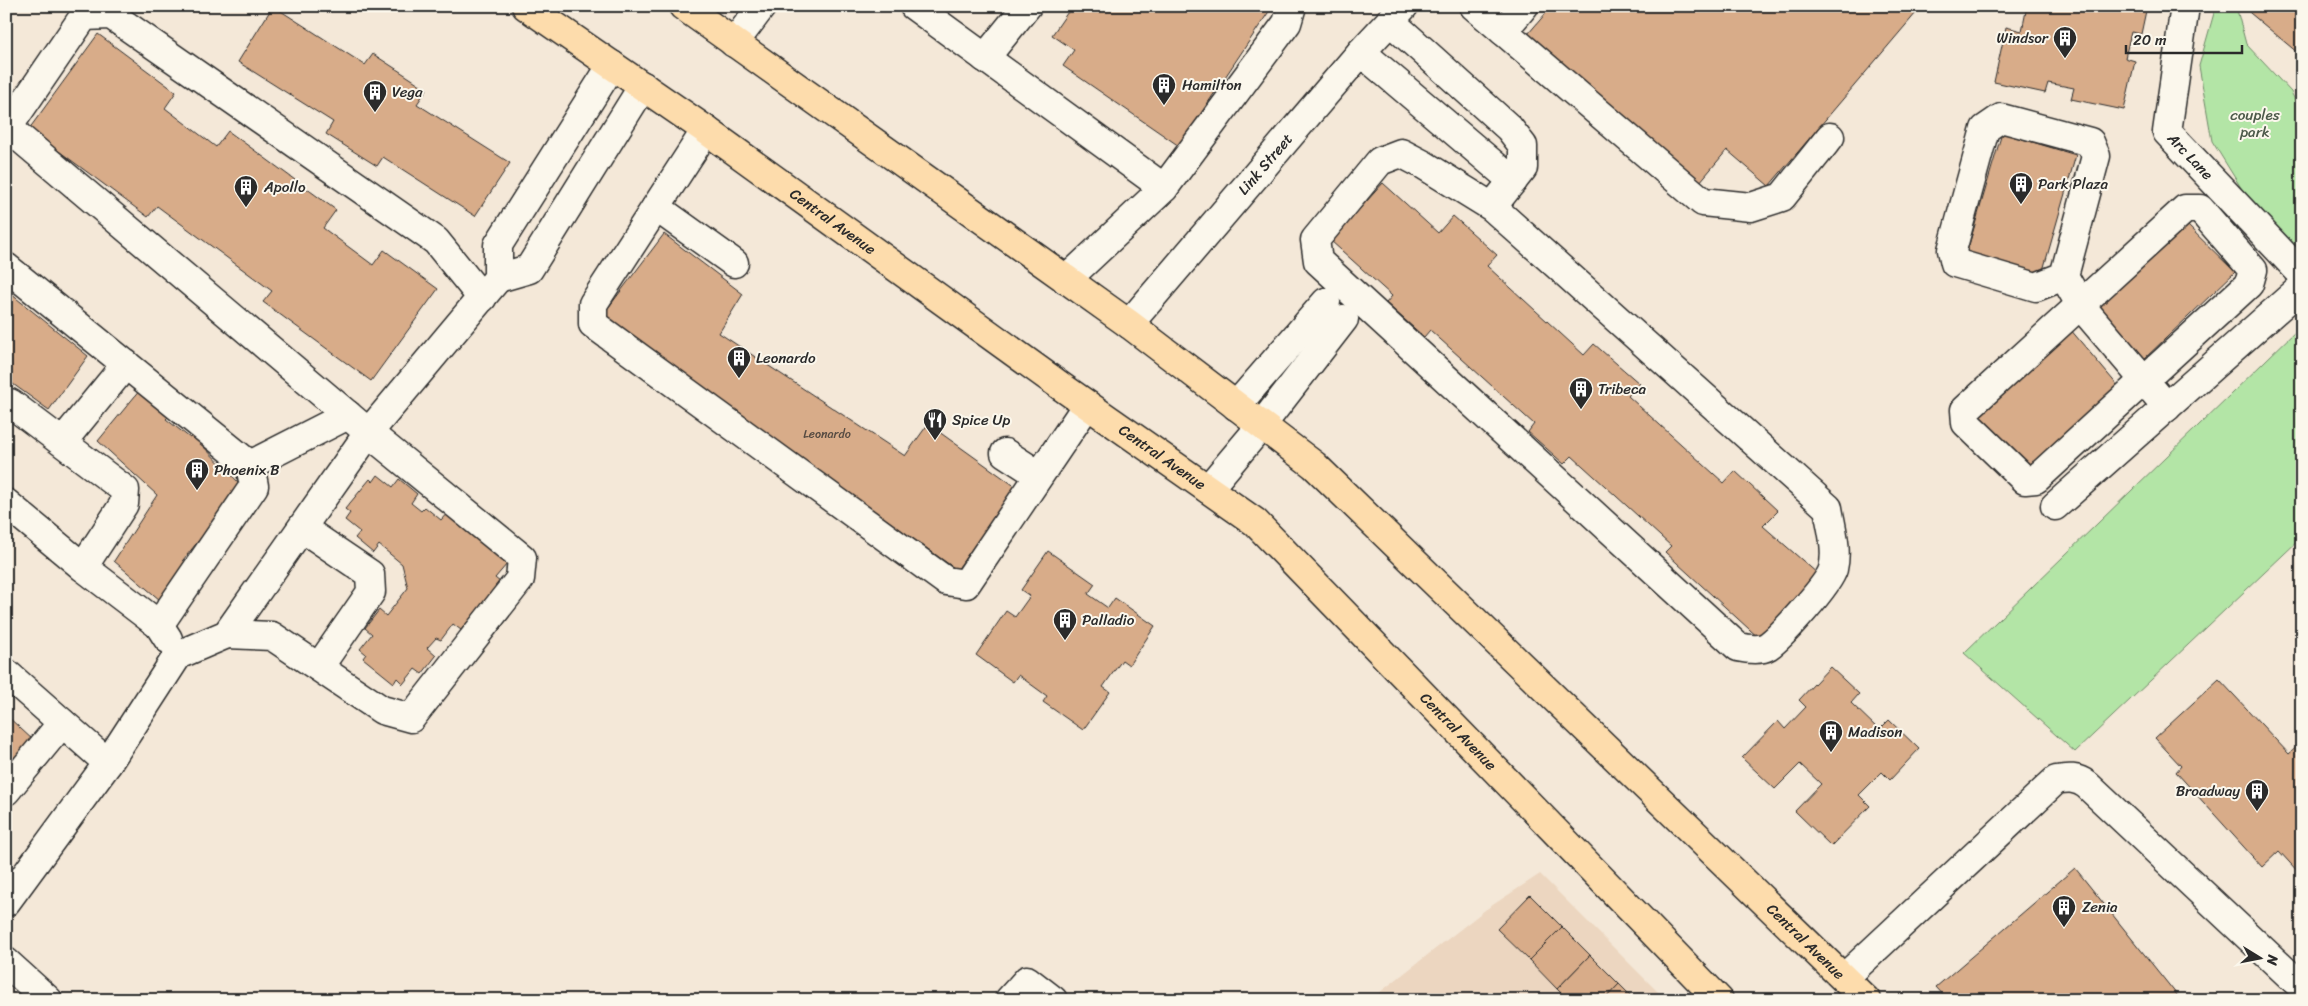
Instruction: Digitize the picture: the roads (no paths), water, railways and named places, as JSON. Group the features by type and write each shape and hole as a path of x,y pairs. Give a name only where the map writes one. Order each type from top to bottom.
{"main road":[{"name":"Central Avenue","path":"526,6 706,130 1087,404 1255,522 1719,1000"},
{"name":"Central Avenue","path":"683,6 1129,324 1314,465 1866,1000"}],"street":[{"path":"734,43 762,6"},
{"path":"914,6 1164,188"},
{"path":"985,58 1027,6"},
{"path":"1066,280 1164,188 1286,23 1292,6"},
{"path":"1474,6 1703,202 1751,206 1782,197 1830,137"},
{"path":"1503,31 1524,6"},
{"name":"Arc Lane","path":"2185,6 2167,132 2302,274"},
{"path":"1397,14 1513,134 1522,146 1523,168 1492,207"},
{"name":"Link Street","path":"1129,324 1361,52 1397,14"},
{"path":"6,902 108,763 178,656 227,634 272,636 382,710 410,718 520,579 522,558 348,415 7,128 84,16 111,15 436,241 490,288"},
{"path":"1361,52 1513,181"},
{"path":"490,288 498,245 612,65"},
{"path":"227,634 369,432 490,288 529,269 643,86"},
{"path":"2064,276 2036,287 1955,263 1952,250 1985,129 2001,118 2090,142 2096,156 2064,276 2080,306 2167,407"},
{"path":"706,130 593,304 593,324 946,581 966,584 1087,404"},
{"path":"1401,153 1424,164 1492,207 1828,508 1834,542 1833,570 1822,590 1767,646 1751,650 1738,647 1318,261 1315,240 1380,161 1401,153"},
{"path":"656,207 734,263"},
{"path":"2185,209 2200,209 2253,270 2248,284 2145,380 2036,479 2025,480 1966,424 1965,410 2185,209"},
{"path":"6,267 250,465 254,486 159,625"},
{"path":"2055,506 2302,287"},
{"path":"1208,489 1261,426 1335,311 1236,406"},
{"path":"63,441 126,364"},
{"path":"6,403 10,403 63,441 125,490 124,504 83,567"},
{"path":"250,465 348,415"},
{"path":"1005,453 1039,475"},
{"path":"6,503 83,567 159,625 178,656"},
{"path":"302,528 370,574 371,592 319,667"},
{"path":"6,673 108,763"},
{"path":"6,791 62,723"},
{"path":"1844,978 2056,780 2068,778 2080,779 2087,785 2302,986"},
{"path":"6,962 48,1000"},
{"path":"1009,1000 1027,980 1053,1000"}],"place":[{"name":"Windsor","path":"2065,59"},
{"name":"Hamilton","path":"1164,106"},
{"name":"Vega","path":"375,113"},
{"name":"Park Plaza","path":"2021,205"},
{"name":"Apollo","path":"246,208"},
{"name":"Leonardo","path":"739,379"},
{"name":"Tribeca","path":"1581,410"},
{"name":"Spice Up","path":"935,441"},
{"name":"Phoenix B","path":"197,491"},
{"name":"Palladio","path":"1065,641"},
{"name":"Madison","path":"1831,753"},
{"name":"Broadway","path":"2257,812"},
{"name":"Zenia","path":"2064,928"}],"park label":[{"name":"couples park","path":"2255,124"}]}
